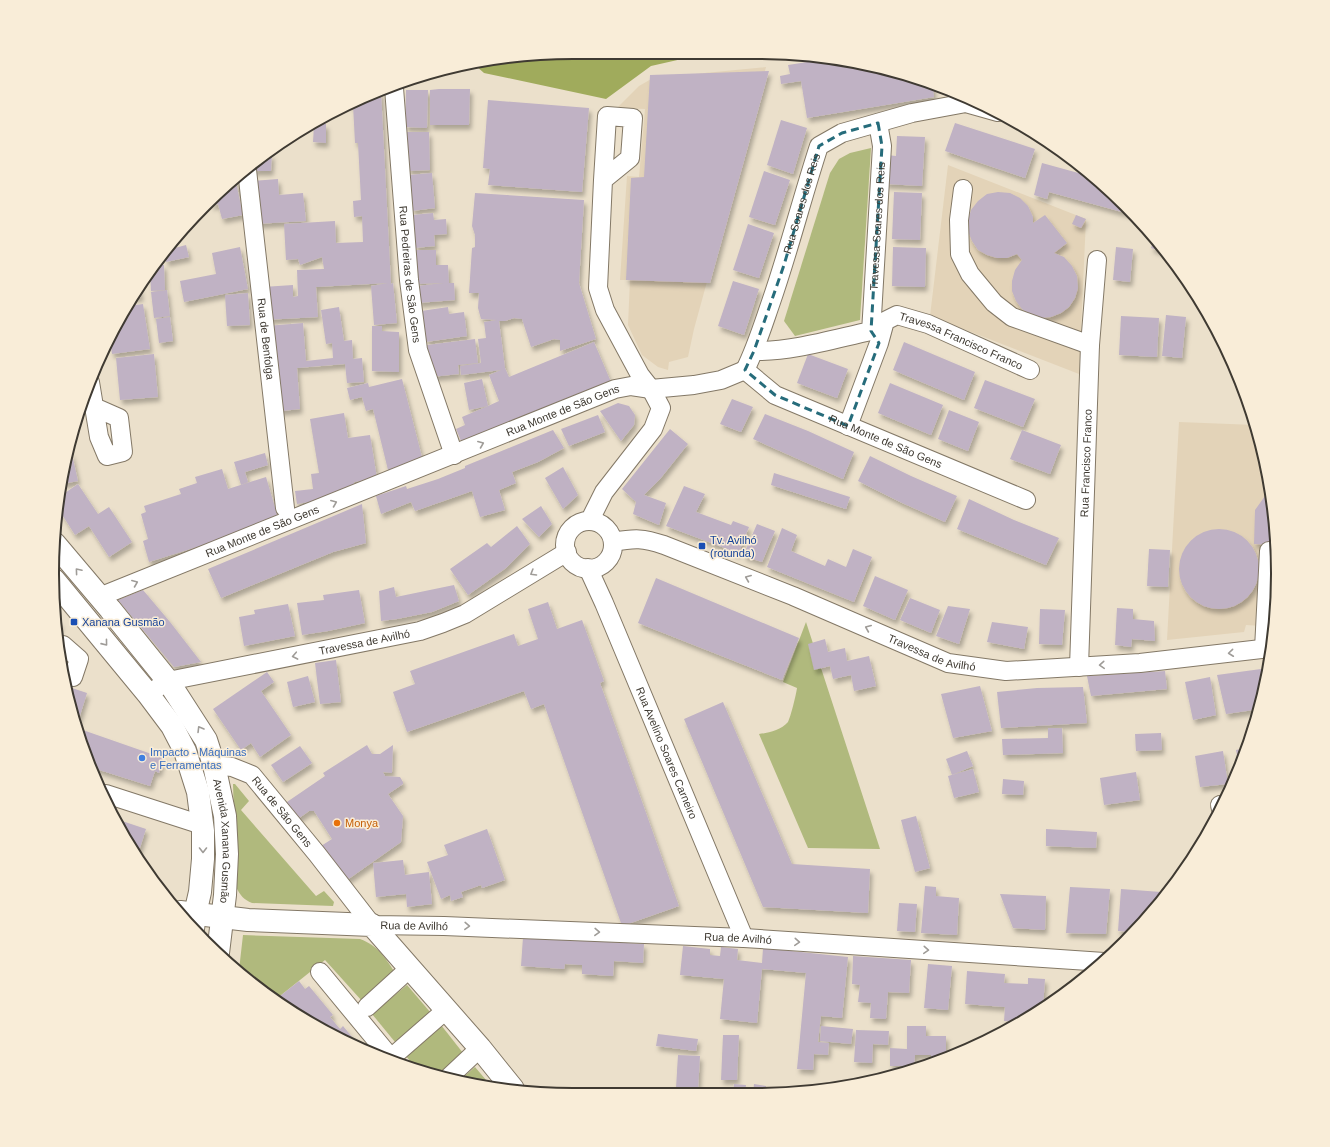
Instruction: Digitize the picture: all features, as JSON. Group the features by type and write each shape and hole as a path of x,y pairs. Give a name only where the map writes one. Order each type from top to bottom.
{"main road":[{"path":"60,550 168,681 206,740 214,765"},
{"path":"59,587 148,694"},
{"name":"Avenida Xanana Gusmão","path":"148,694 172,726 185,751 198,792 202,825 203,859 200,892 191,917"},
{"name":"Avenida Xanana Gusmão","path":"214,765 226,816 227,854 225,896 219,945"},
{"path":"222,917 248,920 372,925"},
{"name":"Avenida Xanana Gusmão","path":"192,918 222,917"},
{"name":"Rua de São Gens","path":"372,925 480,1048 509,1084"}],"street":[{"name":"Rua Pedreiras de São Gens","path":"394,91 409,280 418,350 454,455"},
{"name":"Rua Soares dos Reis","path":"745,370 754,351 784,265 819,146 842,133 912,113 965,103"},
{"name":"Travessa Soares dos Reis","path":"875,337 873,308 882,146 878,123"},
{"name":"Rua de Benfolga","path":"248,175 285,508"},
{"path":"590,520 604,492 653,429 661,408 651,389 640,374 605,310 598,288 603,180"},
{"path":"963,189 959,220 960,254 970,274 994,303 1012,317 1090,345"},
{"name":"Rua Francisco Franco","path":"1079,667 1090,345 1097,260"},
{"name":"Travessa Francisco Franco","path":"848,426 875,337 885,322 897,315 928,324 1030,370"},
{"path":"754,351 769,352 875,337"},
{"name":"Rua Monte de São Gens","path":"99,597 615,390 631,386 651,389 694,385 721,380 745,370 775,395 1026,500"},
{"path":"92,393 94,407"},
{"path":"590,520 600,523 606,528 611,534 613,542 613,549 606,561 595,568 581,567 575,564 570,559 565,544 567,536 576,524 590,520"},
{"name":"Travessa de Avilhó","path":"613,542 628,539 646,539 664,545 793,596 948,662 1006,671 1140,663 1266,649"},
{"path":"1267,640 1268,551"},
{"name":"Travessa de Avilhó","path":"148,694 168,681 420,631 443,624 465,614 567,552"},
{"name":"Rua Avelino Soares Carneiro","path":"588,568 744,938"},
{"path":"64,646 79,659 73,677"},
{"name":"Rua de São Gens","path":"214,765 232,767 252,775 318,854 372,925"},
{"path":"109,795 202,825"},
{"name":"Rua de Avilhó","path":"372,925 444,926 744,938 1094,961"},
{"path":"367,1006 410,968"},
{"path":"320,972 386,1052"},
{"path":"396,1056 446,1010"},
{"path":"453,1073 480,1048"}],"highlighted area":[{"path":"878,123 882,146 871,331 879,343 848,426 775,395 745,370 754,351 784,265 819,146 842,133"}],"shaded area":[{"path":"766,67 694,329 688,357 669,362 668,370 658,367 642,355 628,325 630,280 620,280 627,176 639,177 645,109 617,108 639,86 653,78"},
{"path":"948,165 1086,219 1079,374 930,316"},
{"path":"1179,422 1249,425 1261,473 1267,506 1271,574 1268,627 1246,625 1244,632 1167,640"}],"green space":[{"path":"682,59 651,66 606,99 484,73 478,68 506,63 540,60"},
{"path":"871,148 860,320 795,336 784,321 830,173 839,159 850,153"},
{"path":"806,622 880,849 808,848 759,734 775,731 782,727 788,722 791,715 797,688 783,682"},
{"path":"233,784 235,784 249,801 241,810 316,896 324,891 334,902 333,906 252,903 244,899 236,887"},
{"path":"243,935 360,939 376,948 384,956 394,971 362,1001 325,960 280,996 260,982 240,965"},
{"path":"407,985 430,1012 395,1042 372,1014"},
{"path":"441,1025 463,1053 444,1071 411,1062 405,1055"},
{"path":"475,1067 486,1080 473,1078 465,1076"}],"building":[{"path":"809,62 857,69 922,86 933,90 934,97 807,118 801,81 781,84 780,76 790,74 788,65"},
{"path":"769,71 710,283 626,280 631,178 644,177 650,75"},
{"path":"470,89 469,125 430,125 430,90"},
{"path":"406,90 428,90 427,128 405,127"},
{"path":"381,96 391,284 393,283 397,323 374,325 371,286 388,283 316,287 318,317 264,320 263,287 293,285 293,297 298,296 297,270 324,269 322,257 300,265 298,259 286,260 284,224 335,221 336,243 363,242 362,216 354,217 353,201 361,200 358,143 355,143 353,109"},
{"path":"488,100 589,108 582,192 488,185 490,169 483,168"},
{"path":"781,120 807,128 793,174 767,165"},
{"path":"955,123 1035,149 1025,178 945,151"},
{"path":"326,124 326,143 313,142 314,129"},
{"path":"407,132 429,132 430,170 408,171"},
{"path":"897,136 925,137 922,186 885,184 887,155 896,156"},
{"path":"272,157 271,171 253,171"},
{"path":"1042,163 1080,173 1122,212 1049,192 1047,199 1034,195"},
{"path":"764,171 790,180 775,225 749,217"},
{"path":"432,173 435,208 412,211 408,175"},
{"path":"278,179 279,195 303,193 306,221 255,224 252,181"},
{"path":"236,185 243,215 222,219 218,204 216,205"},
{"path":"894,192 922,193 920,240 892,239"},
{"path":"998,192 1010,193 1020,198 1028,206 1033,217 1033,223 1045,215 1067,243 1054,253 1064,257 1072,266 1077,276 1078,288 1075,298 1069,307 1061,313 1051,317 1041,318 1031,315 1022,309 1016,301 1012,291 1012,281 1015,270 1022,260 1017,254 1007,258 997,258 987,255 978,250 972,241 968,231 968,221 971,210 978,201 987,194"},
{"path":"475,193 584,200 579,283 596,339 560,351 560,340 554,339 531,347 522,319 514,318 499,321 505,368 509,377 594,342 611,382 462,443 456,429 465,425 462,417 499,401 489,375 501,370 461,375 460,366 481,363 478,339 486,338 484,322 497,320 481,319 478,308 479,293 469,293 472,248 475,247 475,235 472,226"},
{"path":"433,213 434,220 446,219 447,234 434,235 435,246 415,248 412,215"},
{"path":"1076,215 1086,219 1081,228 1072,224"},
{"path":"748,224 774,233 759,278 733,270"},
{"path":"186,245 189,257 166,262 166,259 175,248"},
{"path":"240,247 248,289 184,302 180,281 216,274 212,253"},
{"path":"893,247 926,248 925,287 892,286"},
{"path":"1116,247 1133,249 1130,282 1113,280"},
{"path":"415,250 436,250 436,265 448,265 449,283 454,283 455,300 418,303 417,286 444,283 416,284"},
{"path":"162,265 164,265 165,290 151,291 150,281"},
{"path":"733,281 759,289 744,335 718,326"},
{"path":"167,290 170,316 154,318 151,292"},
{"path":"248,293 250,325 227,326 225,295"},
{"path":"143,304 150,349 112,354 112,346 135,305"},
{"path":"339,307 344,341 352,340 353,359 362,358 364,382 347,383 345,364 297,368 300,409 273,412 266,326 303,323 306,361 333,358 332,343 326,344 321,310"},
{"path":"448,307 449,314 464,312 467,336 426,342 421,311"},
{"path":"1166,315 1186,317 1182,358 1162,356"},
{"path":"1121,316 1159,318 1157,357 1119,355"},
{"path":"170,317 173,341 159,343 156,319"},
{"path":"372,326 382,326 382,331 399,332 399,372 372,371"},
{"path":"475,339 478,363 458,365 459,374 431,377 427,345"},
{"path":"904,342 975,372 964,400 893,370"},
{"path":"154,354 158,397 120,400 116,358"},
{"path":"808,354 848,369 837,398 797,383"},
{"path":"402,379 423,461 388,470 373,409 366,411 362,397 350,400 347,388 368,383 369,387"},
{"path":"482,379 488,406 469,410 464,383"},
{"path":"985,380 1035,399 1023,427 974,408"},
{"path":"890,383 943,405 931,435 878,413"},
{"path":"732,399 753,407 741,432 720,424"},
{"path":"618,403 629,406 635,415 634,425 621,441 600,411"},
{"path":"949,410 979,422 968,451 938,439"},
{"path":"344,413 348,438 370,435 377,478 354,482 356,494 297,504 295,491 313,489 311,474 319,473 310,419"},
{"path":"765,414 808,431 854,452 843,479 753,439"},
{"path":"598,415 605,432 569,446 561,429"},
{"path":"670,429 688,444 660,479 644,495 666,503 659,525 633,514 636,502 622,489"},
{"path":"553,430 564,448 538,462 512,472 516,483 499,490 505,510 480,517 472,491 415,511 411,502 381,514 376,496 406,486 407,489 438,479 465,468 465,466"},
{"path":"1022,430 1061,445 1050,474 1010,459"},
{"path":"265,453 268,465 245,472 248,482 241,485 234,462"},
{"path":"870,456 957,496 945,522 858,481"},
{"path":"73,458 78,481 67,483"},
{"path":"563,467 578,495 563,509 545,478"},
{"path":"222,469 228,489 266,477 279,521 149,562 143,541 148,539 141,514 146,512 144,506 181,494 179,489 197,483 195,477"},
{"path":"774,473 850,497 846,509 771,485"},
{"path":"78,484 98,514 109,507 132,542 109,557 89,526 75,535 62,515 65,493"},
{"path":"684,486 705,494 696,512 731,525 733,521 749,527 738,554 666,526"},
{"path":"1265,496 1270,545 1254,544 1255,510"},
{"path":"969,499 1014,520 1059,538 1046,565 957,529"},
{"path":"362,504 366,543 333,552 221,598 208,569"},
{"path":"541,506 552,524 539,537 522,519"},
{"path":"757,524 775,531 762,562 743,556"},
{"path":"517,526 530,544 506,568 468,595 450,569 487,543 491,547"},
{"path":"782,528 797,535 791,551 825,566 828,559 846,567 853,549 872,557 854,602 767,567"},
{"path":"1219,529 1234,532 1247,541 1256,554 1259,569 1256,584 1247,597 1234,606 1219,609 1204,606 1191,597 1182,584 1179,569 1182,554 1191,541 1204,532"},
{"path":"1149,549 1170,550 1168,587 1147,586"},
{"path":"875,576 908,590 895,620 863,606"},
{"path":"656,578 799,638 782,680 638,623"},
{"path":"454,585 459,601 432,612 381,621 379,591 394,587 396,597"},
{"path":"143,590 201,662 174,667 118,600"},
{"path":"359,590 365,623 302,635 297,603 324,600 323,595"},
{"path":"910,598 940,610 931,633 900,620"},
{"path":"548,602 557,629 582,620 604,681 600,683 679,906 622,926 544,704 531,709 524,691 407,732 393,692 415,684 410,671 514,634 518,646 538,639 528,609"},
{"path":"288,604 295,636 244,646 239,617 255,614 254,610"},
{"path":"948,606 970,609 959,644 936,636"},
{"path":"1117,608 1133,609 1133,619 1154,621 1155,641 1132,639 1131,647 1115,645"},
{"path":"1040,609 1065,610 1062,645 1039,644"},
{"path":"992,622 1028,627 1024,649 987,642"},
{"path":"825,639 828,652 845,648 847,661 869,656 876,686 854,691 851,675 833,679 830,666 814,670 808,644"},
{"path":"336,660 341,702 320,704 315,663"},
{"path":"1261,669 1252,710 1226,714 1217,675"},
{"path":"1165,671 1167,689 1091,696 1087,676"},
{"path":"267,672 274,682 261,691 291,735 260,757 251,743 241,750 213,709"},
{"path":"308,676 315,702 293,707 287,682"},
{"path":"1210,677 1216,715 1193,720 1185,682"},
{"path":"980,686 992,731 953,738 941,694"},
{"path":"1083,687 1087,723 1001,728 997,692 1037,688"},
{"path":"72,688 87,693 80,716"},
{"path":"723,702 792,864 870,869 868,913 763,907 684,719"},
{"path":"1048,728 1062,728 1063,753 1003,755 1002,739 1048,738"},
{"path":"84,730 163,758 159,773 155,771 150,786 98,770"},
{"path":"1161,733 1162,750 1136,751 1135,734"},
{"path":"367,745 372,754 380,754 393,745 392,773 383,772 385,776 400,777 403,782 403,784 388,794 403,816 401,842 340,885 321,846 332,839 314,811 309,811 295,821 284,804 325,776 323,773"},
{"path":"300,746 312,763 283,782 271,765"},
{"path":"1240,749 1237,756 1236,750"},
{"path":"967,751 973,766 952,775 946,759"},
{"path":"1223,751 1227,780 1226,784 1200,787 1195,756"},
{"path":"973,769 979,792 954,798 948,776"},
{"path":"1136,772 1140,800 1104,805 1100,778"},
{"path":"1003,779 1024,781 1023,795 1002,794"},
{"path":"916,816 930,868 915,872 901,820"},
{"path":"123,821 146,829 140,849"},
{"path":"487,829 505,880 482,888 481,885 461,892 463,897 451,901 450,895 441,899 427,862 448,855 444,845"},
{"path":"1046,829 1097,832 1096,848 1046,846"},
{"path":"403,860 405,875 429,872 432,904 407,907 406,894 376,897 373,863"},
{"path":"925,886 936,887 936,896 959,898 957,935 921,933"},
{"path":"1070,887 1110,889 1106,934 1066,933"},
{"path":"1121,889 1161,892 1125,932 1118,931"},
{"path":"1000,894 1046,896 1045,930 1013,928"},
{"path":"899,903 917,904 915,932 897,931"},
{"path":"523,937 644,944 643,963 614,961 613,976 582,974 582,965 565,964 564,969 521,966"},
{"path":"683,946 710,949 710,955 720,956 721,947 738,949 737,960 762,963 763,948 848,957 842,1018 821,1016 818,1042 829,1043 828,1055 814,1054 813,1070 797,1069 806,973 762,969 757,1023 720,1019 724,979 680,975"},
{"path":"853,956 911,960 909,993 888,992 886,1019 870,1018 871,1003 858,1002 860,985 852,984"},
{"path":"928,964 952,966 948,1010 924,1008"},
{"path":"967,971 1005,974 1004,983 1028,984 1028,978 1045,979 1044,1000 1010,1021 1004,1021 1005,1007 965,1004"},
{"path":"299,981 305,989 309,986 333,1015 330,1017 340,1029 343,1026 353,1038 316,1019 280,996"},
{"path":"821,1026 853,1029 851,1044 820,1041"},
{"path":"907,1026 926,1026 926,1036 946,1036 946,1051 948,1051 931,1058 931,1055 915,1055 914,1063 904,1066 890,1066 890,1048 907,1049"},
{"path":"856,1030 889,1031 888,1045 873,1044 872,1063 854,1062"},
{"path":"658,1034 698,1039 696,1051 656,1046"},
{"path":"723,1035 739,1035 737,1080 721,1080"},
{"path":"678,1055 700,1056 698,1088 676,1088"},
{"path":"734,1084 746,1085 746,1088 734,1088"},
{"path":"754,1084 766,1086 766,1088 754,1088"}],"place":[{"name":"Tv. Avilhó (rotunda)","path":"702,546"},
{"name":"Xanana Gusmão","path":"74,622"},
{"name":"Impacto - Máquinas e Ferramentas","path":"142,758"},
{"name":"Monya","path":"337,823"}]}
